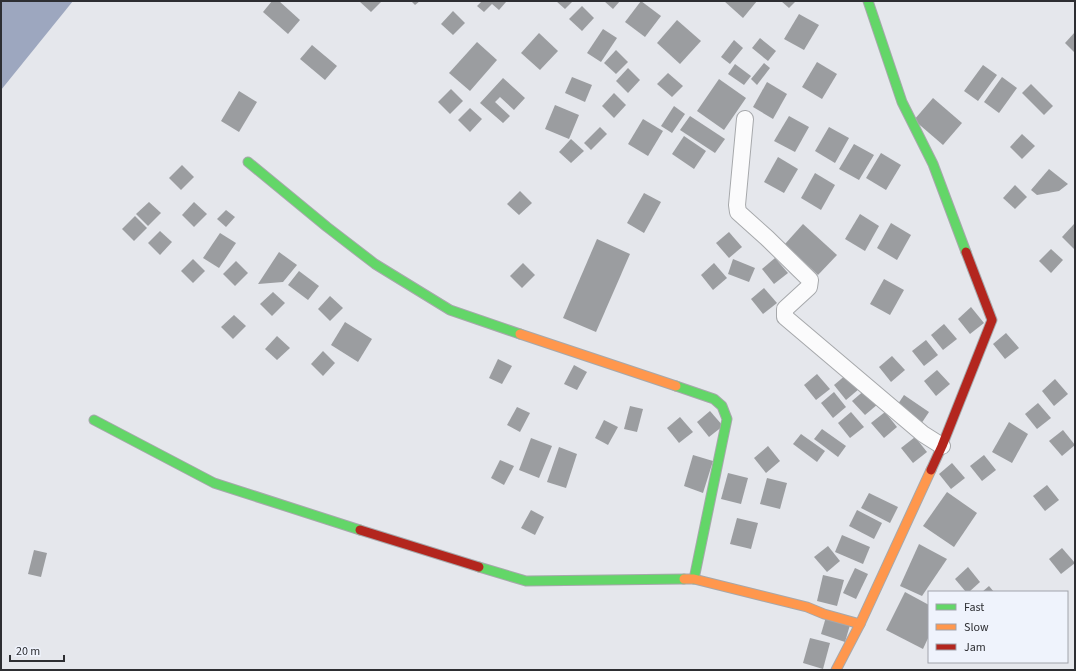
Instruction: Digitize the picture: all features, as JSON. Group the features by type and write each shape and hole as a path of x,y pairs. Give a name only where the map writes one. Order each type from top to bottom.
{"street":[{"path":"836,670 860,624 942,446 992,320 933,164 902,102 868,1"},
{"path":"745,119 737,205 738,212 810,280 809,287 785,309 785,316 923,434 942,446"},
{"path":"248,162 327,227 375,264 450,310 714,398 722,406 727,419 694,579"},
{"path":"94,420 214,483 526,581 694,579 807,607 824,614 860,624"}],"water":[{"path":"1,1 73,1 1,90"}],"building":[{"path":"272,1 279,1 300,20 288,34 263,12"},
{"path":"359,1 382,1 371,12"},
{"path":"411,1 420,1 415,5"},
{"path":"482,1 506,2 499,10 492,4 484,12 477,6"},
{"path":"556,1 573,1 565,9"},
{"path":"604,1 620,1 613,9"},
{"path":"641,1 661,16 645,37 625,22"},
{"path":"724,1 757,1 743,18"},
{"path":"781,1 796,1 789,8"},
{"path":"582,6 594,18 582,31 569,19"},
{"path":"453,11 465,23 453,35 441,24"},
{"path":"799,14 819,25 804,50 784,39"},
{"path":"677,20 701,41 680,64 657,43"},
{"path":"603,29 617,38 601,62 587,53"},
{"path":"1075,32 1075,53 1065,43"},
{"path":"539,33 558,51 540,70 521,53"},
{"path":"760,38 776,51 768,61 752,48"},
{"path":"734,40 743,48 730,64 721,57"},
{"path":"477,42 497,60 470,91 449,73"},
{"path":"312,45 337,66 325,80 300,59"},
{"path":"616,50 628,62 616,74 604,63"},
{"path":"817,62 837,74 822,99 802,87"},
{"path":"764,63 770,68 757,85 751,79"},
{"path":"735,64 751,76 744,85 728,74"},
{"path":"983,65 997,75 978,101 964,91"},
{"path":"628,68 640,80 628,93 616,81"},
{"path":"668,73 683,86 672,97 657,84"},
{"path":"572,77 592,85 585,102 565,93"},
{"path":"1002,77 1017,88 999,113 984,102"},
{"path":"503,78 525,98 514,110 500,97 495,102 510,116 503,123 480,103"},
{"path":"719,79 746,98 724,130 697,111"},
{"path":"767,82 787,94 773,119 753,107"},
{"path":"1031,84 1053,106 1044,115 1022,93"},
{"path":"451,89 463,101 450,114 438,102"},
{"path":"239,91 257,102 239,132 221,121"},
{"path":"614,93 626,105 614,118 602,106"},
{"path":"933,98 962,123 943,145 914,120"},
{"path":"555,105 579,115 569,139 545,129"},
{"path":"674,106 685,114 672,133 661,126"},
{"path":"470,108 482,119 470,132 458,120"},
{"path":"690,116 725,139 715,153 680,130"},
{"path":"789,116 809,127 795,152 774,141"},
{"path":"643,119 663,131 648,156 628,144"},
{"path":"600,127 607,134 591,150 584,143"},
{"path":"829,127 849,138 835,163 815,151"},
{"path":"1022,134 1035,146 1022,159 1010,147"},
{"path":"684,136 706,151 694,169 672,154"},
{"path":"571,139 584,151 571,163 559,152"},
{"path":"854,144 874,155 859,180 839,169"},
{"path":"881,153 901,165 886,190 866,178"},
{"path":"778,157 798,169 784,193 764,182"},
{"path":"182,165 194,177 181,190 169,178"},
{"path":"1049,169 1068,184 1059,191 1037,195 1031,190"},
{"path":"815,173 835,185 821,210 801,198"},
{"path":"1015,185 1027,197 1015,209 1003,198"},
{"path":"520,191 532,203 519,215 507,204"},
{"path":"644,193 661,202 644,233 627,223"},
{"path":"149,202 161,213 148,226 136,214"},
{"path":"194,202 207,214 194,227 182,215"},
{"path":"226,210 235,217 226,227 217,219"},
{"path":"860,214 879,226 865,251 845,239"},
{"path":"135,216 147,228 134,241 122,229"},
{"path":"891,223 911,235 897,260 877,248"},
{"path":"803,224 837,255 818,275 785,244"},
{"path":"1074,224 1075,248 1074,249 1062,237"},
{"path":"160,231 172,242 160,255 148,243"},
{"path":"729,232 742,247 729,258 716,243"},
{"path":"220,233 236,243 219,268 203,258"},
{"path":"597,239 630,254 596,332 563,318"},
{"path":"1051,249 1063,260 1051,273 1039,261"},
{"path":"279,252 297,265 283,282 258,284"},
{"path":"775,258 788,273 774,284 762,269"},
{"path":"193,259 205,271 193,283 181,271"},
{"path":"733,259 755,268 749,282 728,274"},
{"path":"236,261 248,273 235,286 223,274"},
{"path":"523,263 535,275 522,288 510,276"},
{"path":"714,263 727,278 713,290 701,275"},
{"path":"299,271 319,286 308,300 288,285"},
{"path":"884,279 904,290 890,315 870,304"},
{"path":"764,288 777,303 763,314 751,299"},
{"path":"273,292 285,303 272,316 260,304"},
{"path":"330,296 343,308 330,321 318,309"},
{"path":"971,307 984,323 970,334 958,319"},
{"path":"234,315 246,326 233,339 221,327"},
{"path":"345,322 372,339 358,362 331,345"},
{"path":"944,324 957,339 943,350 931,335"},
{"path":"1006,333 1019,348 1005,359 993,344"},
{"path":"277,336 290,348 277,360 265,349"},
{"path":"926,340 938,355 924,366 912,351"},
{"path":"323,351 335,363 323,376 311,364"},
{"path":"892,356 905,370 891,382 879,367"},
{"path":"498,359 512,366 502,384 489,378"},
{"path":"574,365 587,372 577,390 564,384"},
{"path":"937,370 950,384 936,396 924,381"},
{"path":"817,374 830,389 816,400 804,385"},
{"path":"847,374 859,389 846,400 834,385"},
{"path":"1055,379 1068,394 1054,406 1042,391"},
{"path":"866,389 878,404 865,415 852,401"},
{"path":"834,392 846,407 833,418 821,403"},
{"path":"904,395 929,412 921,424 896,407"},
{"path":"1038,403 1051,418 1037,429 1025,414"},
{"path":"630,406 643,409 637,432 624,429"},
{"path":"517,407 530,413 520,432 507,425"},
{"path":"710,411 723,426 709,437 697,422"},
{"path":"851,412 864,427 850,438 838,423"},
{"path":"885,412 897,427 884,438 871,423"},
{"path":"680,417 693,432 679,443 667,428"},
{"path":"604,420 618,427 608,445 595,438"},
{"path":"1009,422 1028,434 1012,463 992,452"},
{"path":"822,429 846,446 838,457 814,439"},
{"path":"1063,430 1075,445 1062,456 1049,441"},
{"path":"801,434 825,451 817,462 793,444"},
{"path":"915,437 927,452 913,463 901,448"},
{"path":"531,438 552,446 539,478 519,470"},
{"path":"768,446 780,461 766,473 754,458"},
{"path":"559,447 577,454 566,488 547,482"},
{"path":"693,455 713,461 703,493 684,486"},
{"path":"984,455 996,470 982,481 970,466"},
{"path":"500,460 514,466 504,485 491,478"},
{"path":"952,463 965,478 951,489 939,474"},
{"path":"728,473 748,478 741,504 721,499"},
{"path":"767,478 787,483 780,509 760,504"},
{"path":"1047,485 1059,500 1045,511 1033,496"},
{"path":"947,492 977,513 954,547 923,526"},
{"path":"869,493 898,507 890,523 861,508"},
{"path":"531,510 544,517 535,535 521,528"},
{"path":"857,510 882,523 874,539 849,526"},
{"path":"737,518 758,523 751,549 730,544"},
{"path":"842,535 870,547 863,564 835,552"},
{"path":"919,544 947,559 922,596 900,586"},
{"path":"828,546 840,561 827,572 814,557"},
{"path":"1062,548 1075,563 1061,574 1049,559"},
{"path":"34,550 47,553 41,577 28,574"},
{"path":"968,567 980,582 970,591 965,591 955,579"},
{"path":"855,568 868,574 856,599 843,593"},
{"path":"823,575 844,580 837,606 817,601"},
{"path":"989,586 993,591 983,591"},
{"path":"905,592 928,604 928,638 923,649 886,630"},
{"path":"826,617 850,625 845,642 821,634"},
{"path":"810,638 830,643 823,669 803,663"}],"traffic: fast":[{"path":"868,1 902,102 933,164 966,252"},
{"path":"248,162 327,227 375,264 450,310 520,334"},
{"path":"676,386 714,399 722,406 727,419 694,579"},
{"path":"94,420 214,483 360,530"},
{"path":"479,567 526,581 684,579"}],"traffic: slow":[{"path":"520,334 676,386"},
{"path":"860,624 931,470"},
{"path":"684,579 694,579 807,607 824,614 860,624 836,670"}],"traffic: jam":[{"path":"931,470 992,320 966,252"},
{"path":"360,530 479,567"}]}
